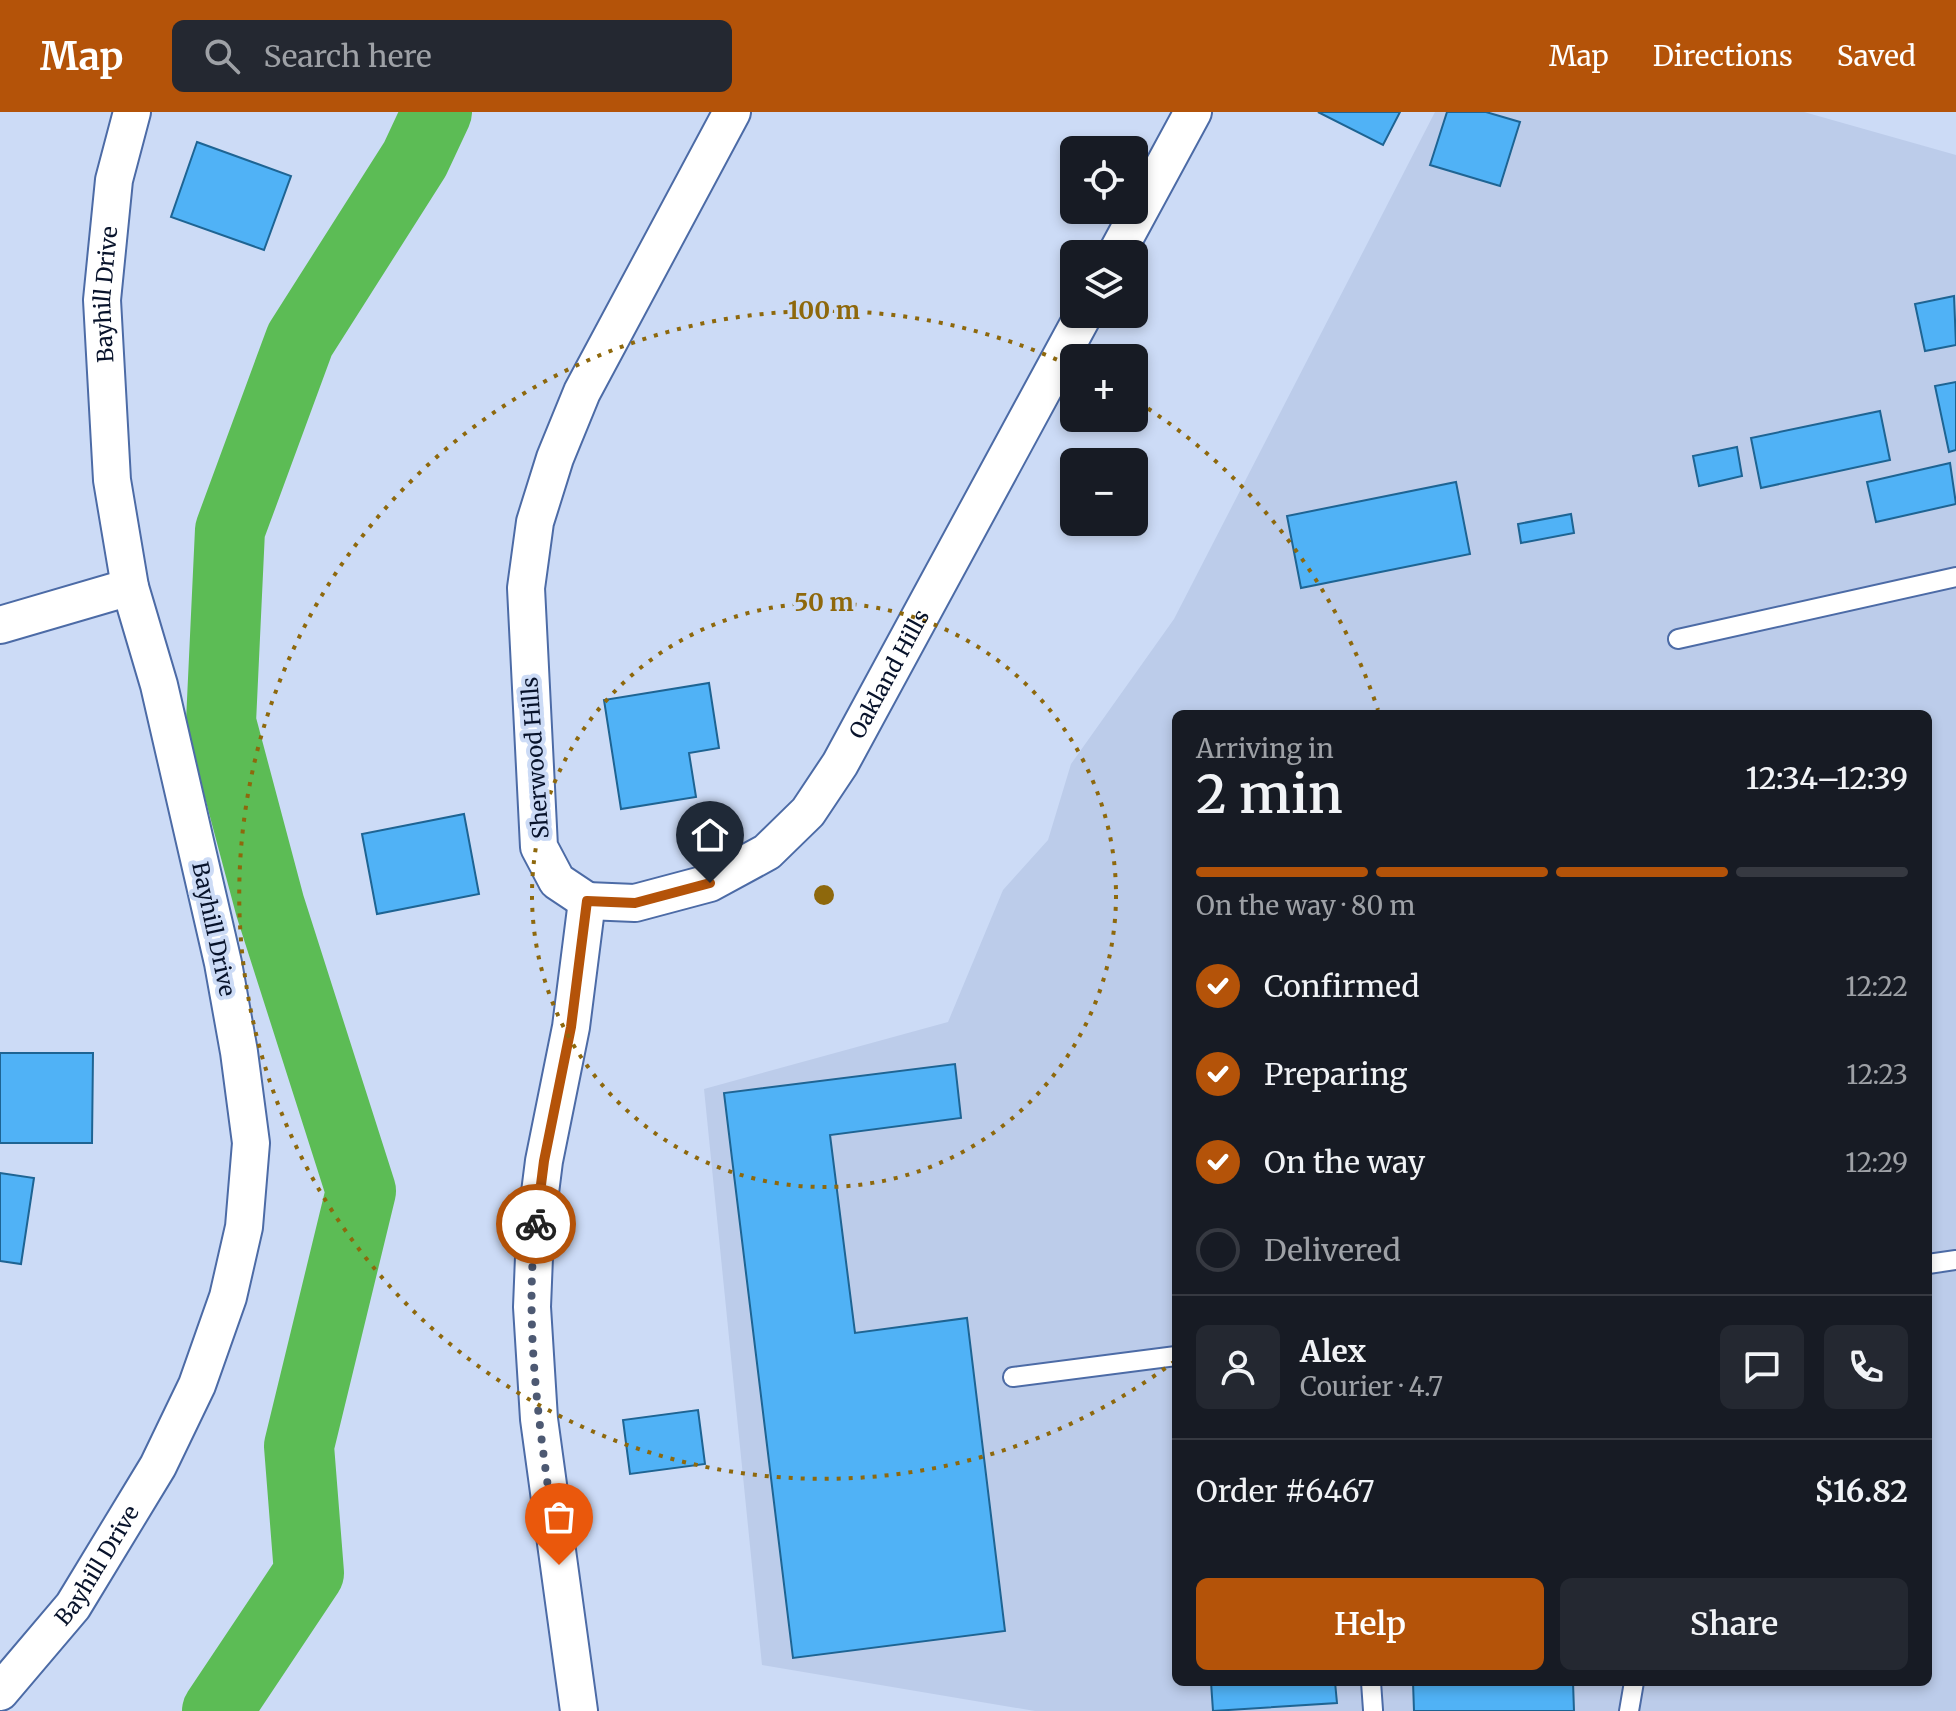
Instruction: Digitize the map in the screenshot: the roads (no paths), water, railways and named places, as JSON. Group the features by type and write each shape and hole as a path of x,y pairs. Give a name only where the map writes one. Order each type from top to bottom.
{"street":[{"name":"Bayhill Drive","path":"0,1692 73,1606 158,1466 197,1385 228,1297 244,1227 251,1143 223,963 159,685 130,587 112,480 102,300 114,180 132,112"},
{"name":"Sherwood Hills","path":"587,901 557,881 539,847 526,588 535,522 555,458 582,392 732,112"},
{"path":"1124,240 1193,112"},
{"name":"Oakland Hills","path":"587,901 635,903 710,883 767,852 808,812 840,764 1076,328"},
{"path":"0,625 130,587"},
{"path":"579,1711 539,1419 532,1307 535,1232 542,1175 571,1027 587,901"}],"lane":[{"path":"1678,639 1956,577"},
{"path":"1932,1263 1956,1260"},
{"path":"1013,1377 1172,1357"},
{"path":"1371,1686 1373,1710"},
{"path":"1629,1711 1633,1686"}],"waterway":[{"path":"217,1711 309,1573 299,1446 361,1191 270,906 221,722 230,530 300,340 415,159 437,112"}]}
